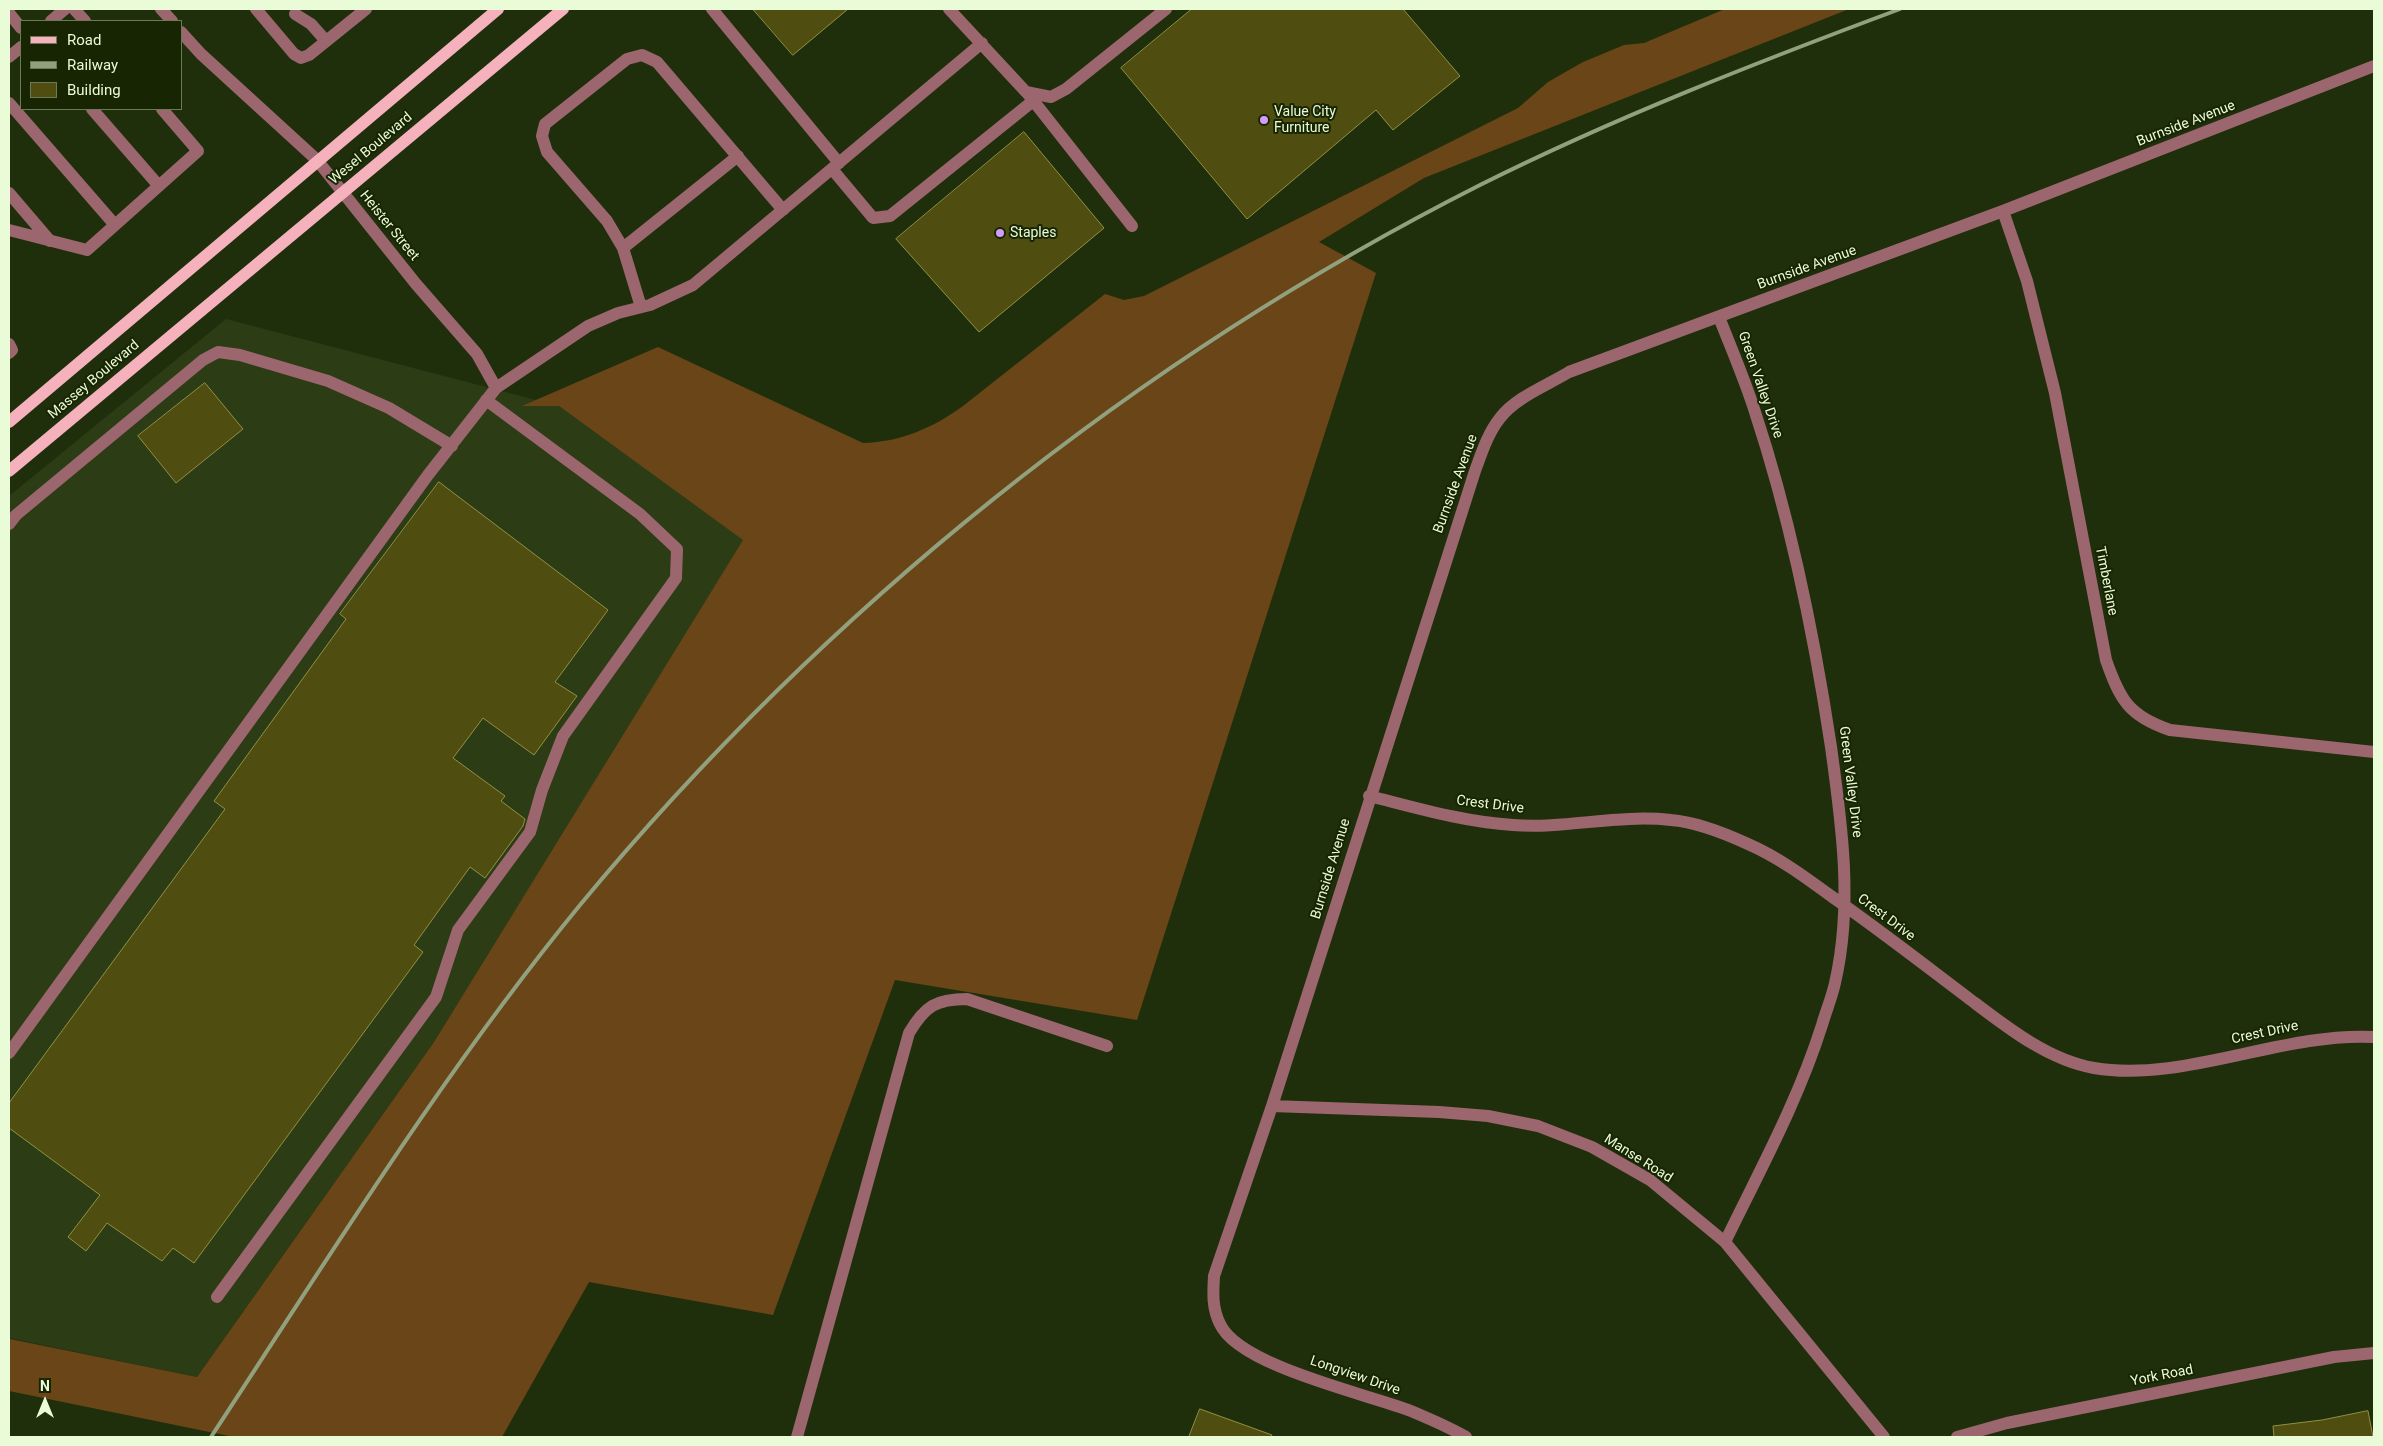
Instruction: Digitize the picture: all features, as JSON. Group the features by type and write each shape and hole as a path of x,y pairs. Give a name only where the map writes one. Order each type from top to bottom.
{"main road":[{"name":"Wesel Boulevard","path":"155,300 316,160 498,9"},
{"name":"Wesel Boulevard","path":"198,312 563,9"},
{"name":"Massey Boulevard","path":"9,422 155,300"},
{"name":"Massey Boulevard","path":"9,471 198,312"}],"street":[{"path":"52,20 65,9"},
{"path":"74,9 84,20"},
{"path":"161,9 171,20"},
{"path":"256,9 294,54 301,58 308,55 366,9"},
{"path":"712,9 835,166 873,218 890,216 1029,96 1051,97 1066,89 1166,9"},
{"path":"950,9 1029,96 1132,226"},
{"path":"301,11 326,41"},
{"path":"9,13 20,27"},
{"name":"Heister Street","path":"182,33 201,54 316,160 477,354 496,388"},
{"path":"9,1053 428,475 496,388 588,326 641,307 693,285 982,43"},
{"path":"9,57 20,48"},
{"path":"641,307 623,248 607,222 547,152 542,136 545,124 626,59 642,55 657,62 783,210"},
{"name":"Burnside Avenue","path":"1235,1343 1220,1325 1212,1301 1214,1276 1272,1106 1369,796 1474,471 1488,438 1501,416 1522,399 1569,372 2003,211 2374,66"},
{"path":"9,103 115,225"},
{"path":"93,110 159,186"},
{"path":"9,230 87,250 198,151 163,110"},
{"path":"623,248 738,156"},
{"path":"9,192 50,241"},
{"name":"Timberlane","path":"2003,211 2027,281 2056,393 2106,660 2118,692 2134,712 2151,724 2170,730 2374,752"},
{"name":"Green Valley Drive","path":"1720,317 1755,411 1782,503 1805,598 1825,705 1842,825 1846,906 1835,984 1816,1042 1792,1105 1725,1242"},
{"path":"9,344 12,350 9,353"},
{"path":"9,524 16,515 203,360 218,352 240,355 328,381 389,408 452,446"},
{"path":"217,1297 436,997 458,930 530,832 542,790 563,736 676,578 677,549 640,514 486,400"},
{"name":"Crest Drive","path":"1369,796 1472,821 1515,826 1557,825 1626,819 1671,820 1708,828 1750,845 1792,868 1846,906 2011,1030 2057,1055 2093,1068 2139,1070 2186,1065 2312,1039 2374,1038"},
{"path":"796,1437 909,1032 920,1014 936,1003 950,999 967,999 1107,1046"},
{"name":"Manse Road","path":"1272,1106 1438,1112 1488,1116 1538,1126 1592,1147 1650,1180 1725,1242 1884,1437"},
{"name":"Longview Drive","path":"1235,1343 1267,1362 1411,1411 1466,1437"},
{"name":"York Road","path":"1957,1437 2007,1423 2315,1361 2374,1353"}],"shaded area":[{"path":"1725,9 1849,9 1424,178 1319,242 1376,273 1137,1020 895,980 773,1315 589,1282 502,1437 234,1437 9,1391 10,1339 197,1377 434,1042 743,540 559,406 522,406 658,347 863,443 903,437 928,427 952,414 1105,294 1124,300 1144,296 1518,108 1548,82 1583,62 1624,45 1644,43"},
{"path":"226,319 559,406 744,539 434,1042 197,1377 9,1338 9,496"}],"building":[{"path":"753,9 848,9 793,55"},
{"name":"Value City Furniture","path":"1192,9 1403,9 1460,76 1393,130 1376,110 1247,219 1121,68"},
{"name":"Staples","path":"1024,132 1104,228 979,332 896,239"},
{"path":"205,383 243,429 176,483 138,436"},
{"path":"439,482 608,610 555,682 577,696 534,755 483,718 453,758 505,796 501,801 525,819 523,826 485,878 470,867 414,945 423,952 194,1263 173,1248 162,1261 107,1223 86,1251 68,1237 100,1195 9,1128 9,1103 225,809 214,801 346,619 340,614"},
{"path":"1200,1409 1272,1435 1271,1437 1189,1437"},
{"path":"2368,1411 2373,1437 2274,1437 2273,1426 2322,1420"}],"railway":[{"path":"211,1437 343,1234 434,1099 481,1033 580,905 675,796 776,692 882,593 994,499 1110,411 1230,329 1353,253 1480,185 1583,136 1688,91 1900,9"}],"place":[{"name":"Value City Furniture","path":"1264,120"},
{"name":"Staples","path":"1000,233"}]}
